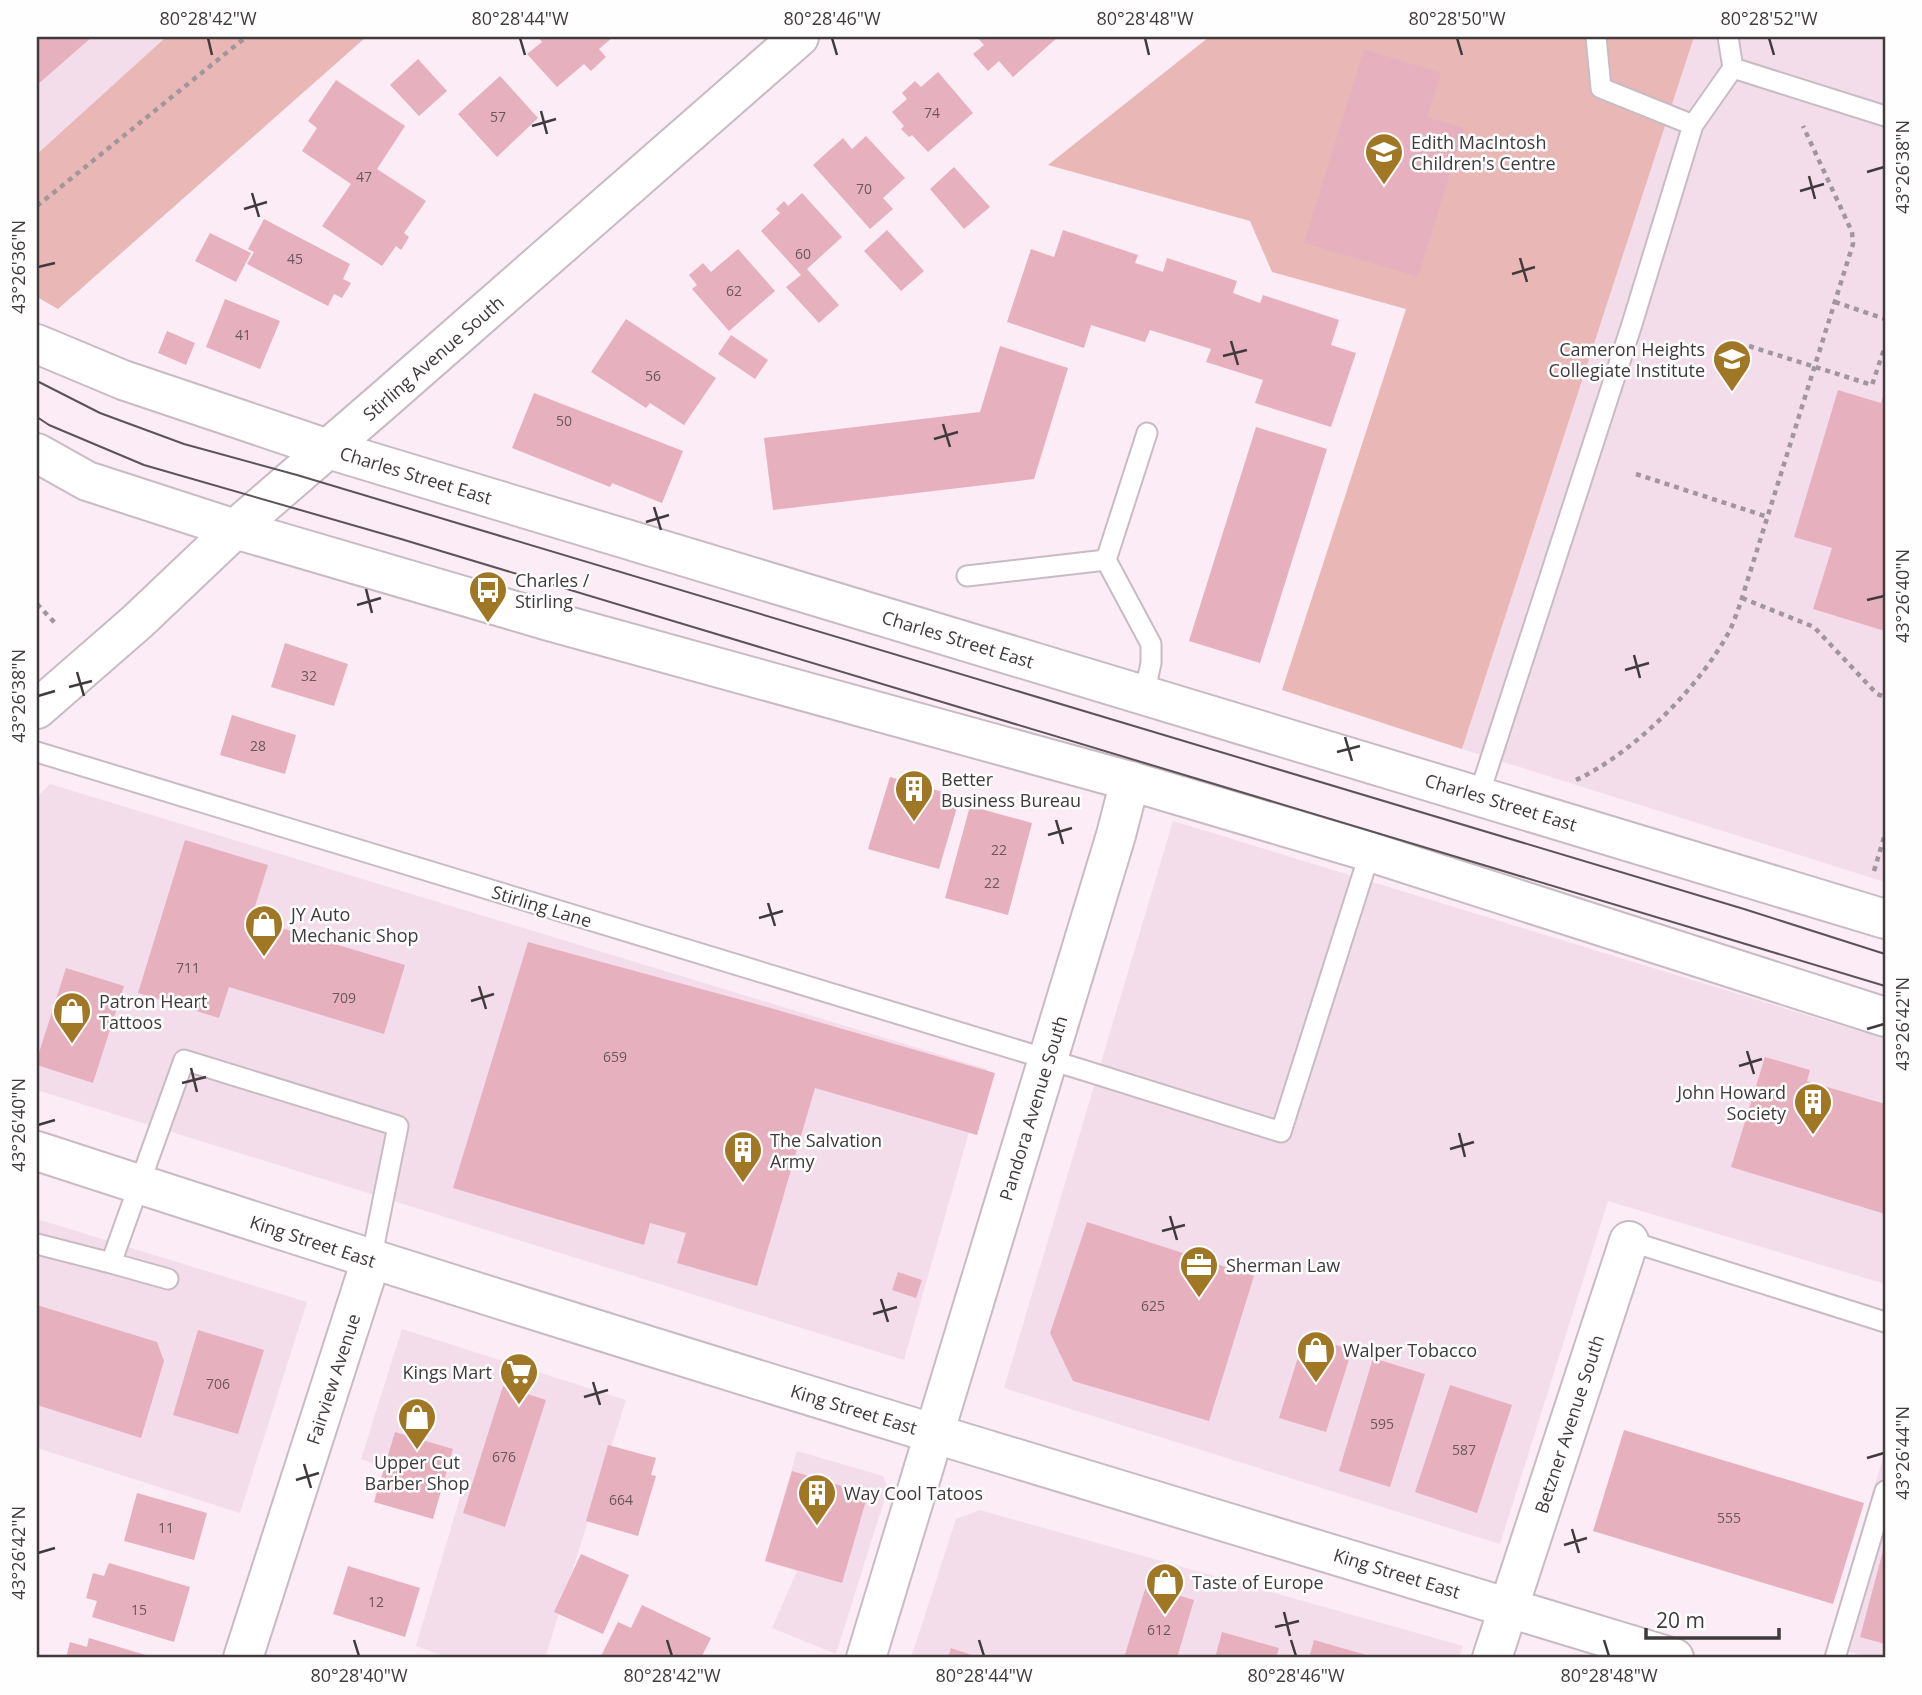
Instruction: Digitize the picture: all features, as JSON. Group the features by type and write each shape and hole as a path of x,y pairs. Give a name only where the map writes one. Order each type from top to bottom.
{"main road":[{"name":"Stirling Avenue South","path":"37,709 137,622 234,529 799,37"},
{"name":"Charles Street East","path":"37,344 123,380 328,449 1885,919"},
{"path":"37,453 88,481 234,529 562,625 1130,781 1370,852 1885,1017"},
{"name":"Pandora Avenue South","path":"866,1658 1130,781"},
{"name":"King Street East","path":"37,1151 371,1260 1674,1658"},
{"name":"Betzner Avenue South","path":"1492,1658 1629,1241"},
{"name":"Fairview Avenue","path":"243,1658 371,1260"}],"lane":[{"path":"1596,37 1601,88 1693,125"},
{"path":"1479,795 1632,324 1693,125 1733,68 1728,37"},
{"path":"1733,68 1885,116"},
{"path":"1144,695 1151,663 1151,644 1106,561 1147,433"},
{"path":"967,576 1106,561"},
{"name":"Stirling Lane","path":"37,752 1281,1132 1370,852"},
{"path":"111,1263 184,1059 398,1126 371,1260"},
{"path":"1629,1241 1885,1322"},
{"path":"37,1244 168,1279"},
{"path":"1835,1658 1885,1491"}],"path":[{"path":"37,206 246,37"},
{"path":"1569,784 1592,773 1635,744 1668,710 1705,669 1731,628 1742,598 1853,244 1852,232 1803,126"},
{"path":"1835,302 1885,319"},
{"path":"1749,346 1872,385 1885,346"},
{"path":"1636,474 1768,517"},
{"path":"1742,598 1814,627 1877,694 1885,697"},
{"path":"37,604 55,623"},
{"path":"1872,878 1885,834"}],"shaded area":[{"path":"37,37 166,37 37,154"},
{"path":"166,37 366,37 58,309 37,297 37,154"},
{"path":"1209,37 1694,37 1462,749 1282,690 1406,309 1272,272 1250,221 1048,165"},
{"name":"Cameron Heights Collegiate Institute","path":"1694,37 1885,37 1885,882 1462,749"},
{"path":"50,784 987,1069 904,1360 37,1090 37,797"},
{"path":"1173,821 1885,1039 1885,1284 1608,1201 1500,1544 1004,1388"},
{"path":"37,1219 307,1302 240,1513 37,1448"},
{"path":"402,1329 626,1400 545,1658 449,1658 416,1646 461,1494 361,1459"},
{"path":"797,1451 883,1476 888,1488 836,1654 772,1628 797,1571 765,1561"},
{"path":"1885,1451 1885,1658 1870,1658 1827,1645"},
{"path":"980,1510 1463,1646 1459,1658 911,1658 956,1519"}],"building":[{"path":"37,37 92,37 37,85"},
{"path":"538,37 613,37 599,49 606,57 591,71 584,64 557,87 527,54 542,42"},
{"path":"977,37 1058,37 1013,77 999,61 988,71 973,54 984,45"},
{"name":"Edith MacIntosh Children's Centre","path":"1364,49 1441,73 1427,117 1464,128 1418,277 1304,243"},
{"path":"418,59 447,91 419,116 390,85"},
{"path":"938,72 973,113 928,152 912,135 909,137 901,129 904,126 892,112 907,99 902,93 915,81 921,87"},
{"path":"500,76 538,118 497,157 458,114"},
{"path":"336,80 405,126 377,169 426,201 404,233 409,237 401,250 396,246 382,266 322,226 351,184 302,151 317,128 308,121"},
{"path":"866,136 905,178 883,198 893,209 870,229 813,165 843,138 852,149"},
{"path":"954,167 990,207 964,229 930,189"},
{"path":"802,193 842,237 807,269 839,305 819,323 786,287 801,275 761,231 780,213 776,209 784,201 788,206"},
{"path":"264,219 350,264 343,279 351,283 342,298 334,294 328,306 247,264 254,252 248,249"},
{"path":"887,230 924,271 901,291 864,251"},
{"path":"1063,230 1138,255 1135,263 1163,272 1167,258 1237,281 1233,293 1260,303 1263,295 1339,320 1331,345 1356,353 1331,427 1255,403 1263,380 1206,362 1211,349 1150,330 1145,342 1091,325 1084,348 1007,322 1031,249 1054,257"},
{"path":"210,233 251,253 236,282 195,261"},
{"path":"738,249 775,291 729,331 692,289 697,285 689,275 703,263 711,272"},
{"path":"225,299 280,321 260,369 206,347"},
{"path":"626,319 716,378 684,425 650,403 646,408 591,372"},
{"path":"167,331 195,343 186,365 158,353"},
{"path":"731,335 768,360 755,379 718,354"},
{"path":"1000,346 1068,368 1034,479 773,510 764,438 980,412"},
{"path":"1838,390 1881,403 1885,390 1885,631 1813,609 1832,548 1794,537"},
{"path":"534,393 683,451 662,503 612,483 610,487 512,448"},
{"path":"1256,427 1327,449 1260,663 1189,641"},
{"path":"285,643 348,664 334,706 271,687"},
{"path":"232,715 296,735 285,774 220,755"},
{"name":"Better Business Bureau","path":"890,777 960,797 939,869 868,849"},
{"path":"970,806 1032,823 1008,915 945,898"},
{"path":"185,840 268,865 251,919 405,965 384,1034 229,987 219,1018 138,993"},
{"path":"528,942 995,1073 977,1135 815,1088 757,1286 677,1263 686,1233 650,1223 644,1245 453,1188"},
{"path":"66,968 124,986 93,1083 37,1065"},
{"name":"John Howard Society","path":"1765,1057 1810,1070 1807,1081 1885,1104 1885,1214 1731,1167"},
{"path":"1087,1222 1254,1276 1209,1421 1073,1381 1050,1333"},
{"path":"898,1272 922,1280 916,1298 892,1290"},
{"path":"37,1305 157,1342 164,1361 141,1438 37,1405"},
{"path":"198,1330 264,1350 238,1434 173,1415"},
{"name":"Walper Tobacco","path":"1305,1335 1352,1350 1326,1432 1279,1418"},
{"path":"1373,1358 1425,1374 1390,1487 1339,1471"},
{"path":"1450,1385 1512,1405 1477,1513 1415,1492"},
{"path":"503,1386 546,1400 505,1527 463,1513"},
{"path":"1624,1430 1864,1503 1833,1604 1593,1531"},
{"path":"395,1432 453,1449 433,1519 374,1502"},
{"path":"608,1445 656,1458 651,1475 656,1476 638,1536 586,1521"},
{"name":"Way Cool Tatoos","path":"792,1471 868,1494 842,1583 765,1561"},
{"path":"137,1493 207,1513 194,1560 124,1541"},
{"path":"1885,1547 1885,1644 1860,1637"},
{"path":"581,1554 629,1575 603,1634 554,1612"},
{"path":"109,1563 190,1587 174,1642 92,1617 97,1601 86,1598 93,1573 104,1576"},
{"path":"348,1566 420,1588 405,1637 333,1614"},
{"path":"1146,1586 1194,1600 1177,1658 1124,1658"},
{"path":"642,1605 711,1638 701,1658 600,1658 618,1622 631,1628"},
{"path":"1222,1632 1279,1648 1276,1658 1215,1658"},
{"path":"89,1638 149,1658 66,1658 70,1642 87,1647"},
{"path":"1314,1640 1377,1658 1309,1658"},
{"path":"951,1648 981,1658 948,1658"}],"tram line":[{"path":"37,381 100,413 184,444 297,475 1744,909 1885,954"},
{"path":"37,417 49,425 144,465 401,539 1885,986"}],"place":[{"name":"Edith MacIntosh Children's Centre","path":"1384,186"},
{"name":"Cameron Heights Collegiate Institute","path":"1732,393"},
{"name":"Charles / Stirling","path":"488,624"},
{"name":"Better Business Bureau","path":"914,823"},
{"name":"JY Auto Mechanic Shop","path":"264,958"},
{"name":"Patron Heart Tattoos","path":"72,1045"},
{"name":"John Howard Society","path":"1813,1136"},
{"name":"The Salvation Army","path":"743,1184"},
{"name":"Sherman Law","path":"1199,1299"},
{"name":"Walper Tobacco","path":"1316,1384"},
{"name":"Kings Mart","path":"519,1406"},
{"name":"Upper Cut Barber Shop","path":"417,1451"},
{"name":"Way Cool Tatoos","path":"817,1527"},
{"name":"Taste of Europe","path":"1165,1616"}]}
